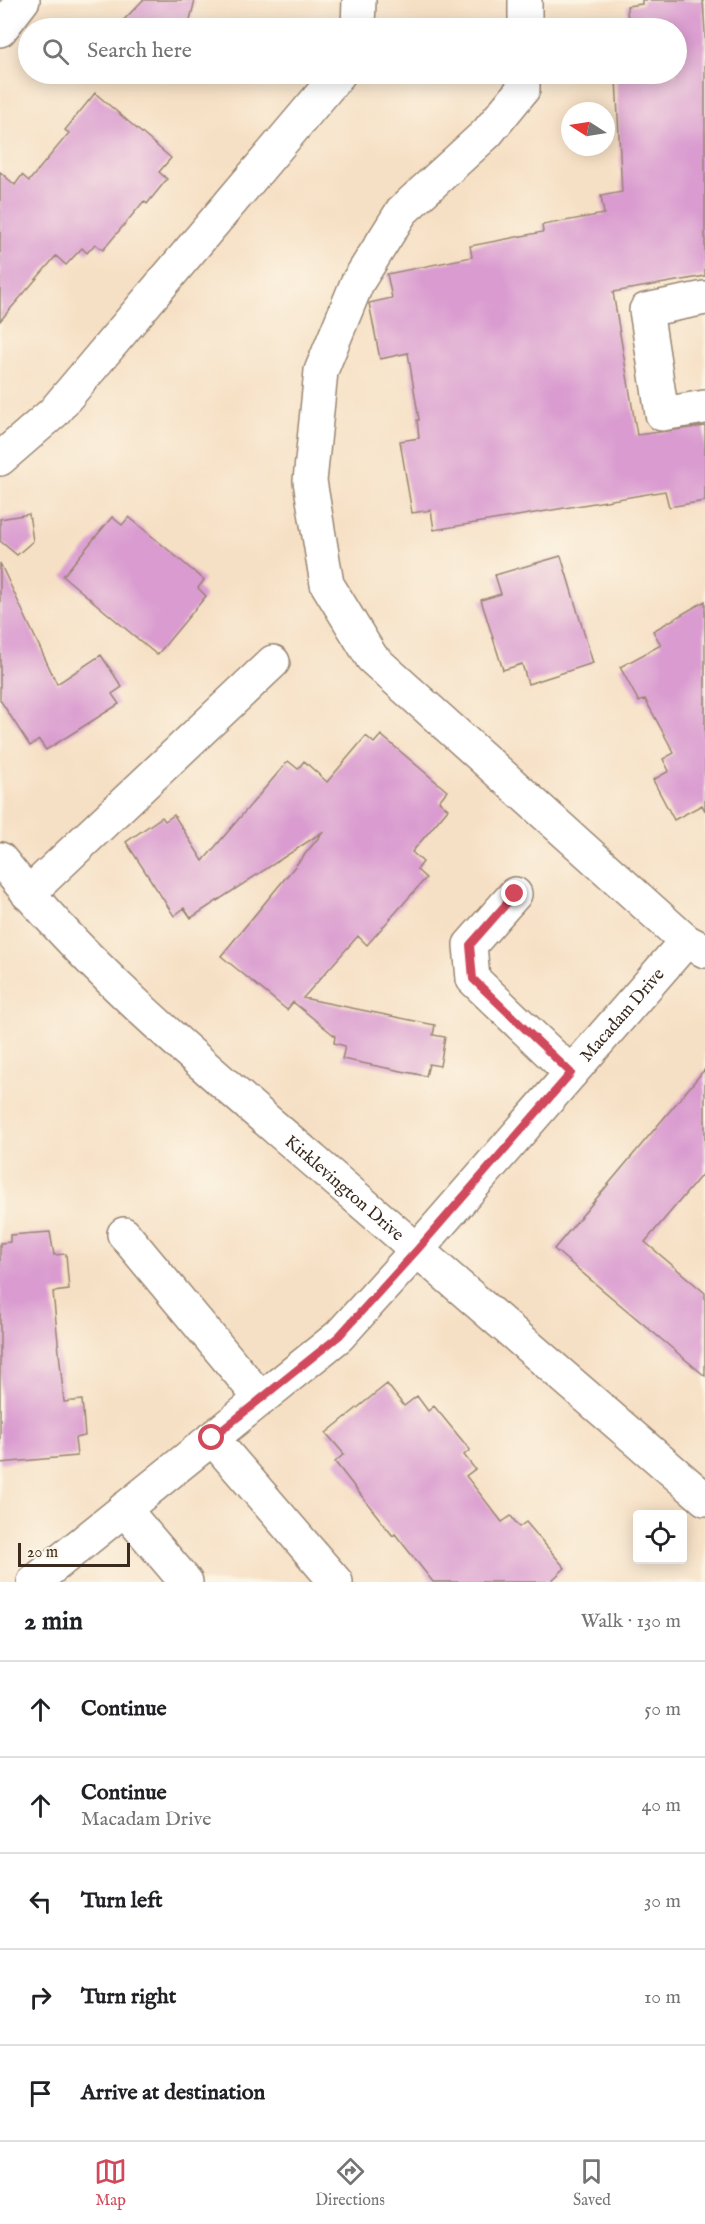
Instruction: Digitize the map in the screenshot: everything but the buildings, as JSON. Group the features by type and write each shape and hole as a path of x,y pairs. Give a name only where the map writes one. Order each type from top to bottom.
{"street":[{"path":"0,30 23,0"},
{"path":"358,18 359,0"},
{"path":"525,0 525,18"},
{"path":"0,459 53,413 331,84"},
{"path":"522,84 522,89 487,134 402,211 357,283 321,371 310,481 327,584 372,658 695,946"},
{"path":"705,298 646,310 662,414 705,407"},
{"path":"28,894 273,662"},
{"name":"Kirklevington Drive","path":"0,859 28,894 98,970 166,1032 705,1499"},
{"path":"515,894 470,945 473,979 571,1073"},
{"name":"Macadam Drive","path":"34,1582 339,1336 571,1073 695,946"},
{"path":"124,1234 261,1399"},
{"path":"212,1438 336,1582"},
{"path":"124,1509 186,1582"}],"route":[{"path":"212,1438 339,1336 571,1073 473,979 470,945 515,894"}]}
